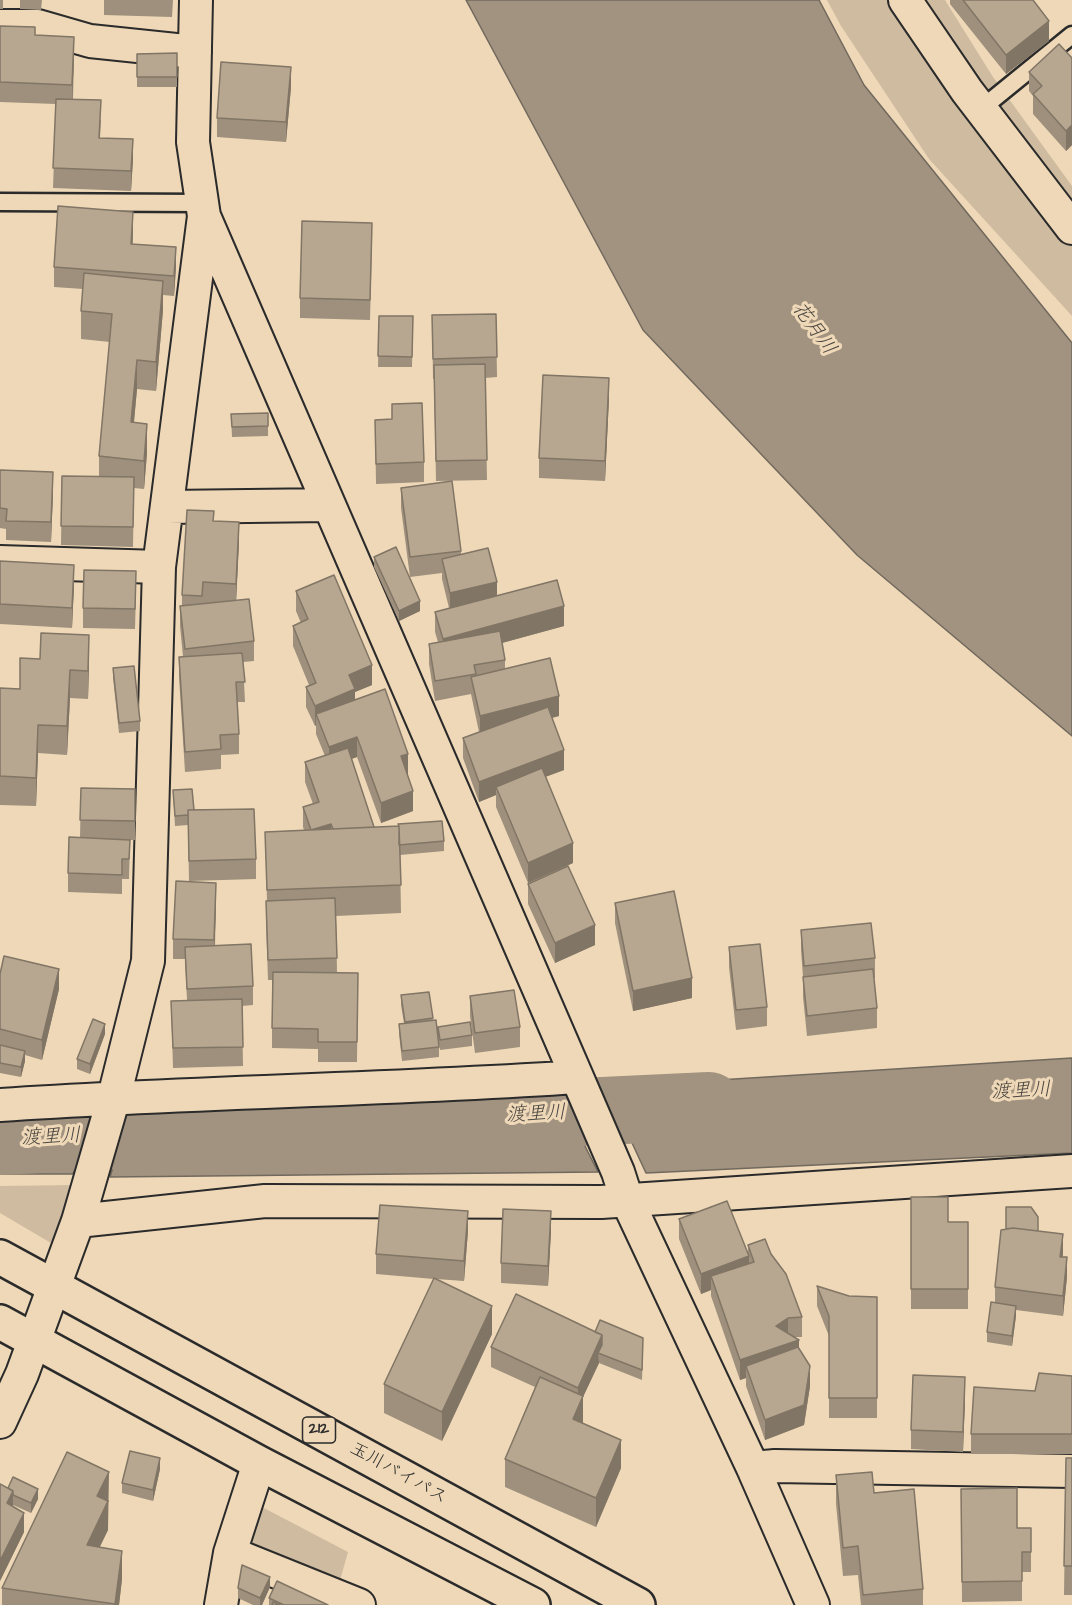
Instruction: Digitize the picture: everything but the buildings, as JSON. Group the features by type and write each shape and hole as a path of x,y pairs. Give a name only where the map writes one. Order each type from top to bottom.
{"highway":[{"name":"玉川バイパス","path":"0,1257 638,1605"},
{"path":"0,1322 259,1463 533,1605"}],"street":[{"path":"196,0 193,142 203,209 622,1186 753,1468 813,1605"},
{"path":"905,0 981,109 1072,228"},
{"path":"0,26 38,26 90,41 195,52"},
{"path":"0,1422 56,1286 78,1221 114,1098 148,961 159,567 203,209"},
{"path":"167,507 329,505"},
{"path":"0,562 159,567"},
{"path":"0,1105 114,1098 431,1087 577,1077"},
{"path":"78,1221 265,1201 1072,1171"},
{"path":"221,1605 230,1553 259,1463"},
{"path":"753,1468 775,1466 1072,1471"},
{"path":"230,1553 359,1605"}],"lane":[{"path":"981,109 1072,35"},
{"path":"0,202 203,209"}],"shaded area":[{"path":"827,0 945,0 993,77 1072,186 1072,316 929,159 841,26"},
{"path":"76,1185 56,1246 0,1213 0,1186"},
{"path":"262,1507 348,1552 339,1584 246,1546"}],"water":[{"name":"花月川","path":"466,0 819,0 864,85 1072,343 1072,736 857,555 643,330"},
{"path":"1072,1058 1072,1153 646,1173 606,1087"},
{"path":"557,1090 598,1172 110,1177 130,1113"},
{"path":"91,1120 73,1174 0,1174 0,1127"}],"waterway":[{"name":"渡里川","path":"475,1117 709,1106"},
{"name":"渡里川","path":"0,1141 217,1130"}]}
